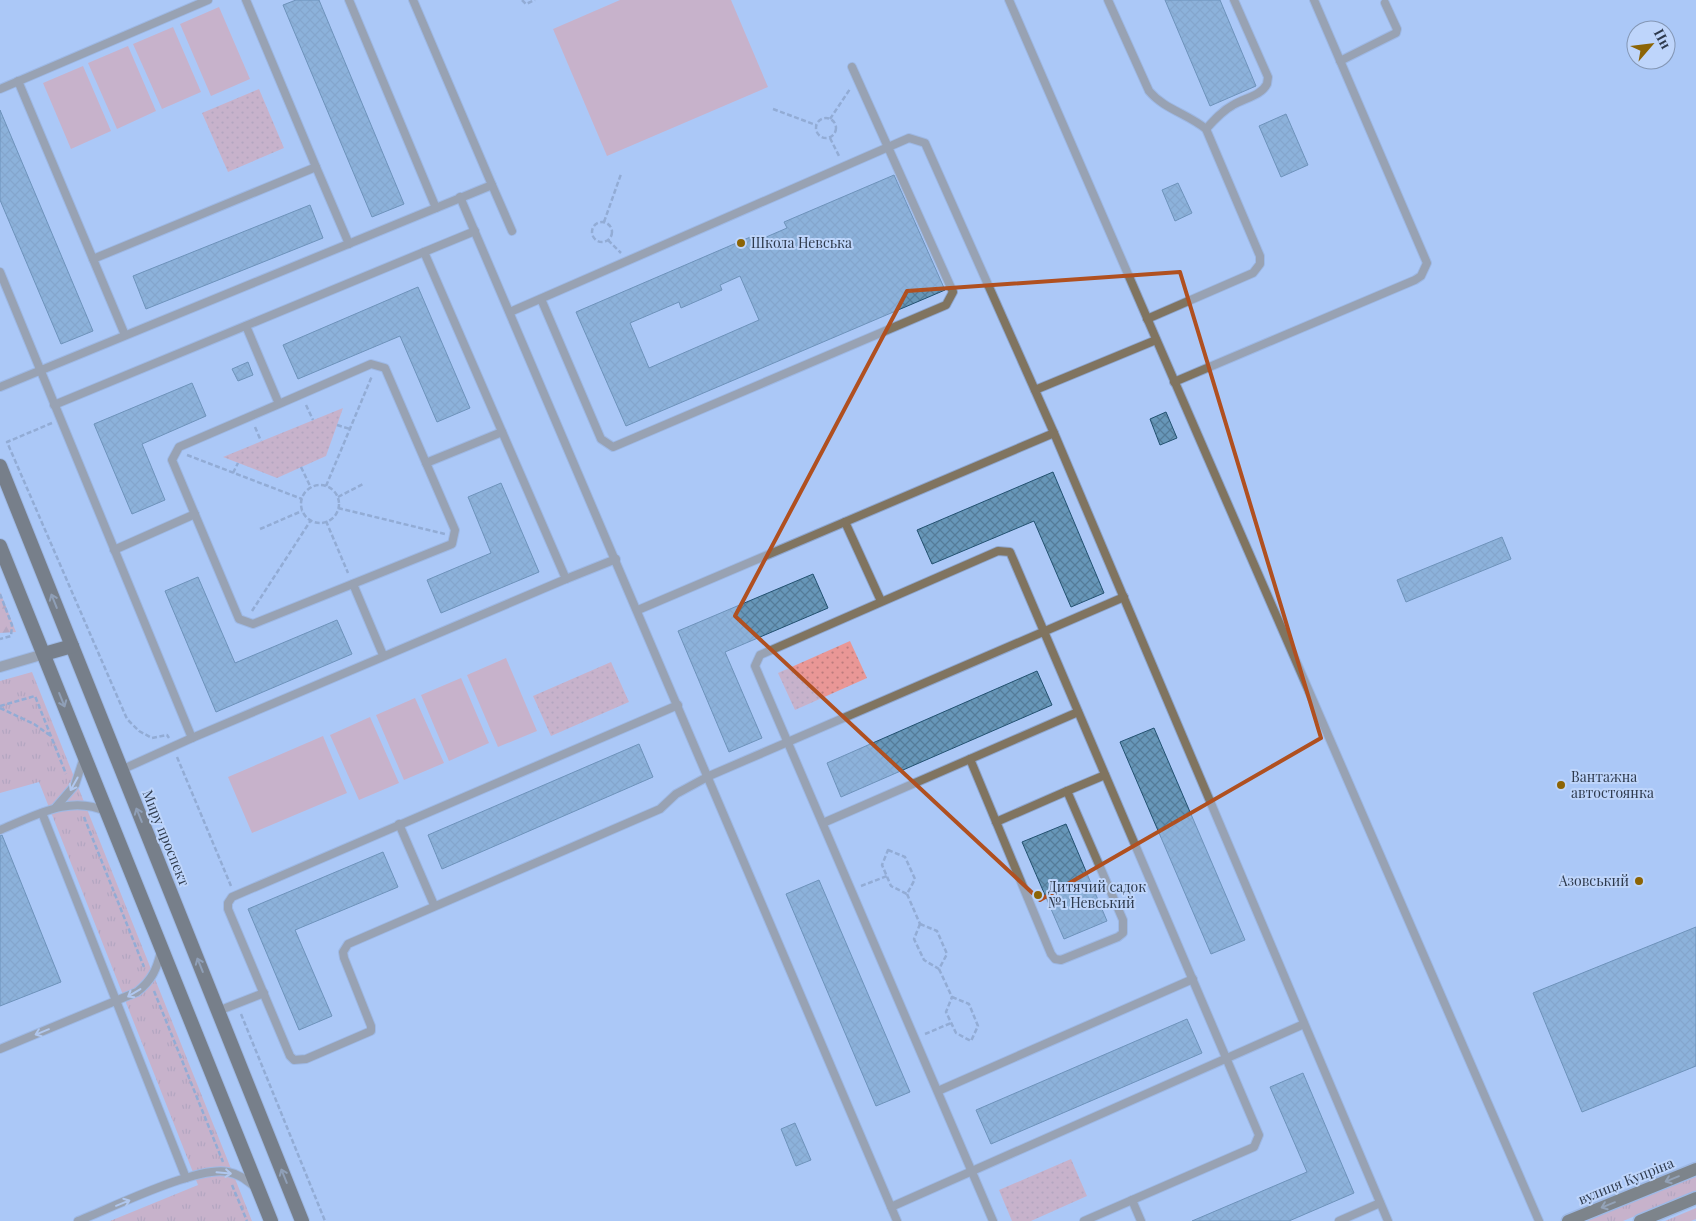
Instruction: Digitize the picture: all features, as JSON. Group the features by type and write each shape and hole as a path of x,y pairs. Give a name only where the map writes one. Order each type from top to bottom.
{"highway":[{"name":"Миру проспект","path":"0,466 302,1221"},
{"path":"0,546 269,1220"},
{"path":"44,654 72,646"}],"main road":[{"name":"вулиця Купріна","path":"1568,1221 1696,1169"},
{"path":"1640,1221 1696,1198"}],"street":[{"path":"0,667 44,654"}],"lane":[{"path":"0,89 208,0"},
{"path":"246,0 349,244"},
{"path":"348,0 436,208"},
{"path":"413,0 512,231"},
{"path":"1009,0 1539,1221"},
{"path":"1108,0 1148,92 1158,102 1193,119 1206,129 1260,256 1260,264 1253,273 1147,319"},
{"path":"1206,129 1220,114 1233,105 1265,89 1268,84 1268,78 1234,0"},
{"path":"1174,382 1415,280 1425,271 1427,263 1314,0"},
{"path":"1340,61 1396,33 1397,29 1385,3"},
{"path":"541,299 600,439 613,447 946,305 952,292 852,67"},
{"path":"18,81 125,336"},
{"path":"510,312 908,138 926,143 1054,433 1388,1221"},
{"path":"93,259 316,167"},
{"path":"0,387 492,185"},
{"path":"460,198 709,776 897,1221"},
{"path":"54,405 475,231"},
{"path":"424,252 566,579"},
{"path":"0,272 192,738"},
{"path":"246,326 279,404"},
{"path":"1035,390 1156,340"},
{"path":"371,364 385,368 455,530 452,544 253,624 239,619 172,460 178,447 279,404 371,364"},
{"path":"426,463 502,432"},
{"path":"638,610 1054,433"},
{"path":"114,550 195,514"},
{"path":"845,522 881,601"},
{"path":"993,1221 755,666 760,655 998,550 1010,552 1259,1135 1254,1148 1084,1221"},
{"path":"121,770 383,655 616,559"},
{"path":"353,584 383,655"},
{"path":"678,705 235,895 228,903 228,909 290,1056 294,1060 306,1059 371,1030 344,958 345,947 434,905 660,808 676,794 709,776 1124,597"},
{"path":"822,823 1078,712"},
{"path":"55,808 72,788 81,770 84,755"},
{"path":"970,759 1055,959 1067,959 1118,937 1123,932 1123,920 1067,791"},
{"path":"996,822 1105,775"},
{"path":"0,830 55,808 78,804 97,807 107,812"},
{"path":"42,813 186,1178"},
{"path":"399,824 434,905"},
{"path":"0,1049 117,1002 137,992 150,982 158,967 162,949"},
{"path":"938,1091 1192,979"},
{"path":"218,1011 264,993"},
{"path":"891,1207 1304,1024"},
{"path":"78,1221 186,1178 227,1171 243,1177 258,1190"},
{"path":"1132,1200 1141,1221"},
{"path":"1339,1221 1380,1203"}],"path":[{"path":"522,0 526,4 535,0"},
{"path":"830,119 858,78"},
{"path":"772,109 816,125"},
{"path":"830,119 822,119 816,125 819,136 830,138"},
{"path":"830,119 836,129 830,138"},
{"path":"830,138 844,166"},
{"path":"604,222 621,174"},
{"path":"604,222 596,224 592,233 598,241 608,240"},
{"path":"604,222 612,229 608,240"},
{"path":"608,240 628,261"},
{"path":"326,486 377,366"},
{"path":"302,394 313,420"},
{"path":"250,416 261,441"},
{"path":"60,420 7,442 127,719 139,731 152,738 168,735 235,895"},
{"path":"337,425 350,429"},
{"path":"176,451 302,499"},
{"path":"233,473 238,463"},
{"path":"300,467 311,488"},
{"path":"338,496 363,484"},
{"path":"326,486 338,496 338,508 334,516 326,521 311,520 302,511 302,499 311,488 326,486"},
{"path":"338,508 453,536"},
{"path":"260,529 302,511"},
{"path":"245,621 311,520"},
{"path":"326,521 353,584"},
{"path":"0,594 12,625 11,636 0,639"},
{"path":"0,707 35,696 72,788"},
{"path":"0,707 34,724 51,736"},
{"path":"78,804 247,1221"},
{"path":"907,894 915,879 905,856 888,850 882,864 891,886 907,894 920,924 937,931 947,954 939,968"},
{"path":"851,890 887,876"},
{"path":"920,924 914,939 924,960 939,968 952,997 969,1004 978,1026 971,1041 956,1033 946,1012 952,997"},
{"path":"237,1003 325,1221"},
{"path":"915,1038 951,1023"}],"highlighted area":[{"path":"1180,272 1321,738 1040,900 735,616 907,291"}],"green space":[{"path":"620,0 731,0 768,87 607,156 553,29"},
{"path":"219,7 250,79 211,96 180,24"},
{"path":"173,27 201,92 162,109 133,44"},
{"path":"128,46 156,111 117,129 88,63"},
{"path":"83,66 111,131 71,149 43,83"},
{"path":"259,89 284,148 228,172 202,113"},
{"path":"343,408 326,456 277,478 223,457"},
{"path":"0,592 16,632 0,633"},
{"path":"850,641 867,678 795,710 778,673"},
{"path":"506,658 537,731 498,747 467,675"},
{"path":"611,662 629,702 551,736 533,696"},
{"path":"32,672 252,1221 110,1221 198,1185 39,782 0,793 0,681"},
{"path":"461,678 489,743 449,761 421,695"},
{"path":"415,698 444,763 404,780 376,715"},
{"path":"370,717 399,783 359,800 330,735"},
{"path":"323,736 347,793 252,833 228,777"},
{"path":"1071,1159 1087,1196 1031,1221 1012,1221 999,1190"},
{"path":"1696,1176 1696,1191 1623,1221 1586,1221"},
{"path":"1696,1208 1696,1219 1691,1221 1665,1221"}],"building":[{"path":"296,0 319,0 404,204 372,217 283,5"},
{"path":"1165,0 1220,0 1256,86 1210,106"},
{"path":"0,110 93,331 61,344 0,200"},
{"path":"1286,114 1308,165 1281,177 1259,126"},
{"path":"894,175 945,290 626,426 576,312 755,235 757,241 787,228 784,222","holes":["740,276 759,320 649,368 630,323 679,302 681,308 722,290 720,285"]},
{"path":"1178,183 1192,213 1175,221 1162,190"},
{"path":"310,205 323,238 146,309 133,276"},
{"path":"418,287 470,408 437,422 400,336 298,379 283,345"},
{"path":"248,362 253,375 238,381 232,369"},
{"path":"192,383 206,416 142,444 165,500 132,514 94,424"},
{"path":"1166,412 1177,438 1160,445 1150,419"},
{"path":"1053,472 1104,593 1071,607 1034,521 932,564 917,530"},
{"path":"501,483 539,572 441,613 427,580 491,553 468,497"},
{"path":"1502,537 1511,559 1406,602 1397,580"},
{"path":"813,574 828,608 725,652 762,738 729,752 678,631"},
{"path":"198,577 235,663 337,620 352,654 216,712 165,591"},
{"path":"1037,671 1052,705 841,797 827,763"},
{"path":"1154,728 1245,940 1211,954 1120,742"},
{"path":"639,744 653,777 442,869 428,835"},
{"path":"1066,824 1107,921 1064,939 1022,842"},
{"path":"2,835 61,982 0,1006 0,836"},
{"path":"383,852 398,887 295,930 332,1016 299,1030 248,909"},
{"path":"819,880 910,1092 876,1106 786,894"},
{"path":"1696,927 1696,1066 1582,1112 1533,993"},
{"path":"1187,1019 1202,1053 991,1144 976,1110"},
{"path":"1303,1073 1354,1193 1289,1221 1192,1221 1307,1172 1270,1087"},
{"path":"795,1123 811,1160 796,1166 781,1129"}],"place":[{"name":"Школа Невська","path":"741,243"},
{"name":"Вантажна автостоянка","path":"1561,785"},
{"name":"Азовський","path":"1639,881"},
{"name":"Дитячий садок №1 Невський","path":"1038,895"}]}
